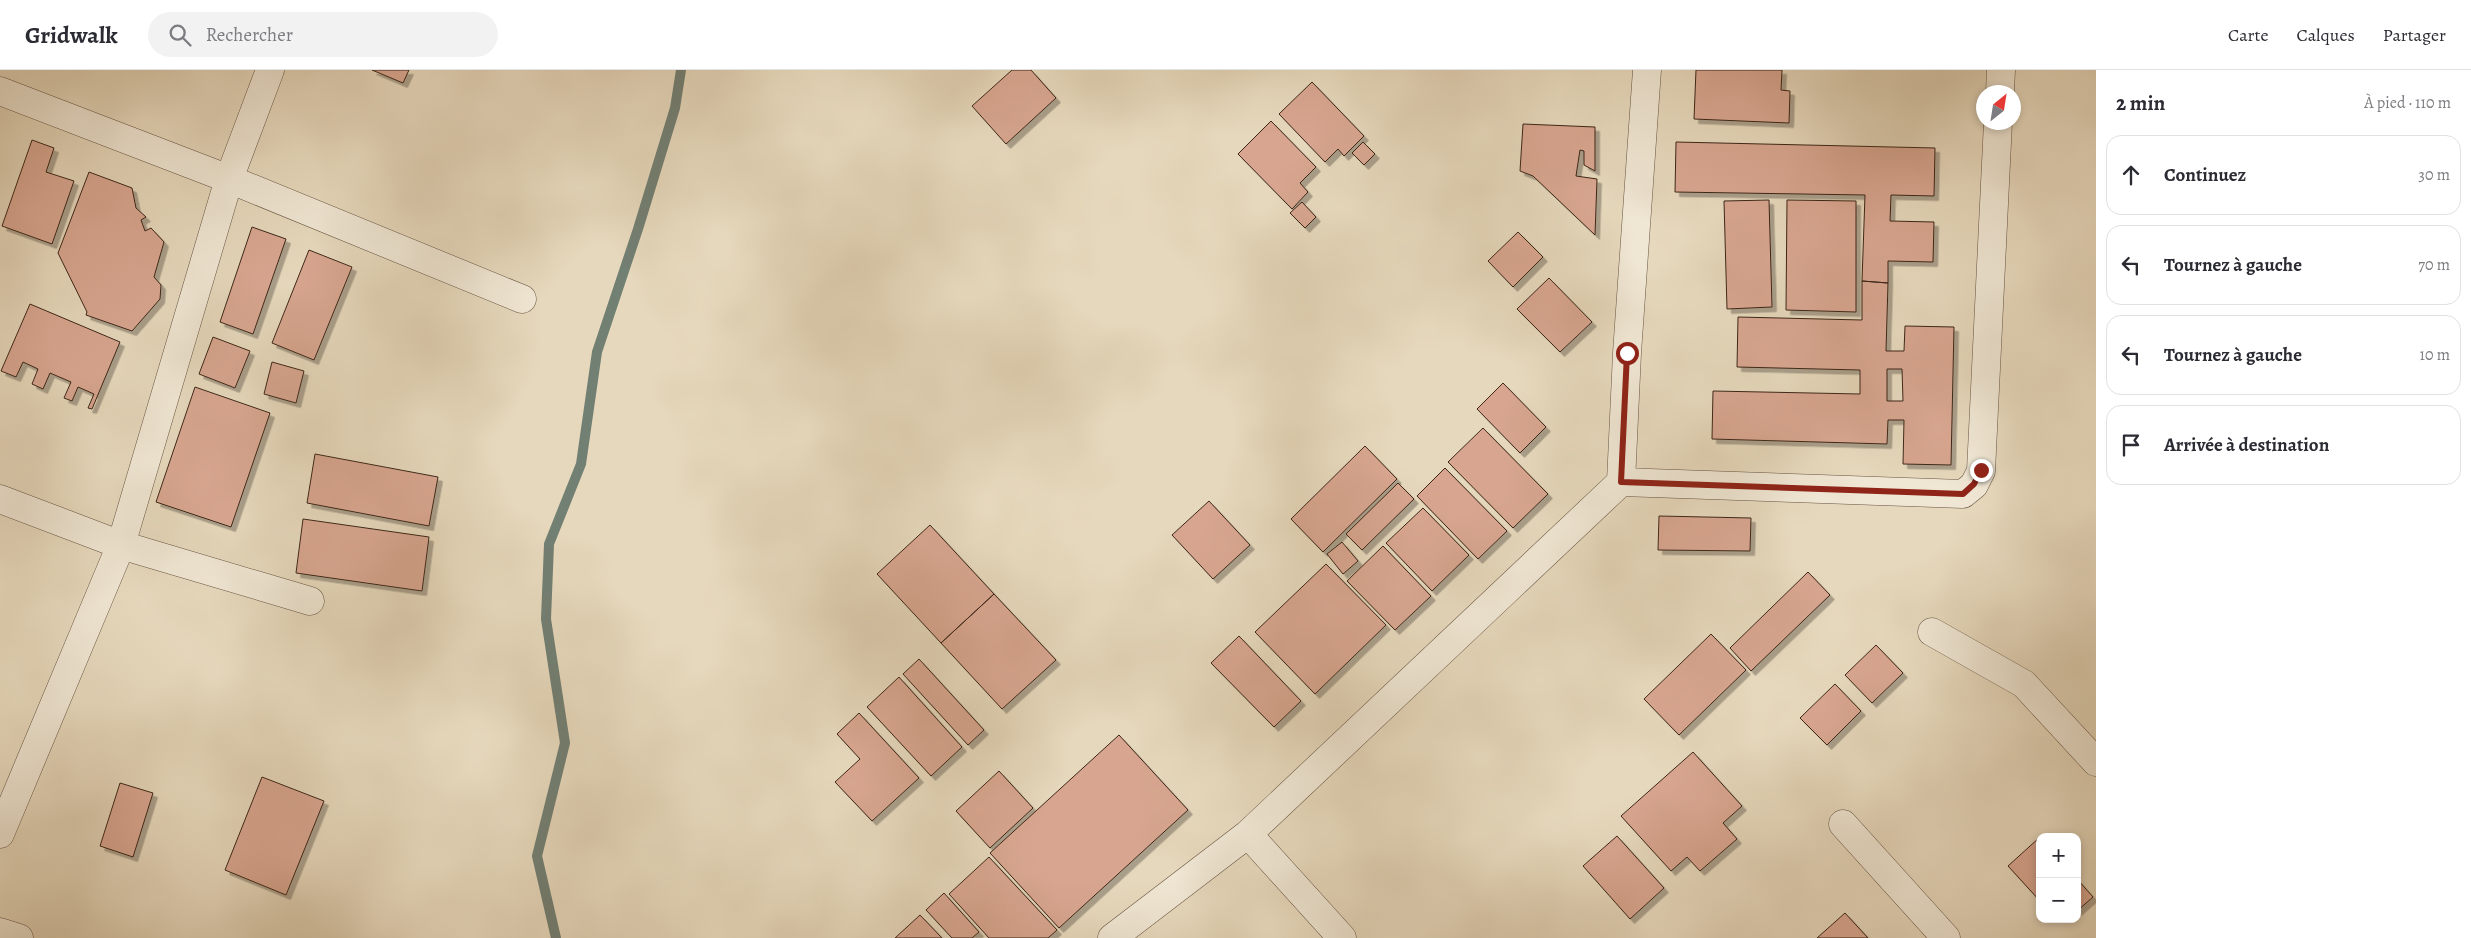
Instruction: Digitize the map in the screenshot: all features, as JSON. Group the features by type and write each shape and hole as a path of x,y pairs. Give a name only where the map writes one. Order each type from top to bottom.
{"street":[{"path":"0,834 121,545 229,179 270,70"},
{"path":"1112,938 1248,834 1621,482 1627,353 1647,70"},
{"path":"2000,85 2001,70"},
{"path":"0,91 229,179 522,299"},
{"path":"1621,482 1963,494 1974,484 1981,470 1998,130"},
{"path":"0,499 121,545 310,601"},
{"path":"1932,632 2024,684 2096,762"},
{"path":"1843,824 1946,938"},
{"path":"1248,834 1342,938"},
{"path":"0,932 19,938"}],"building":[{"path":"372,70 409,70 403,83"},
{"path":"1012,70 1031,70 1056,98 1006,144 972,106"},
{"path":"1696,70 1782,70 1781,90 1790,91 1789,123 1694,119"},
{"path":"1312,82 1364,136 1344,156 1338,149 1325,162 1279,114"},
{"path":"1271,121 1316,167 1300,183 1308,192 1292,209 1238,154"},
{"path":"1523,124 1595,127 1595,171 1584,165 1584,151 1580,150 1576,176 1597,179 1595,235 1533,176 1520,171"},
{"path":"32,140 54,148 46,172 74,181 52,244 2,226"},
{"path":"1363,142 1375,154 1364,165 1352,153"},
{"path":"1676,142 1935,148 1934,196 1891,195 1890,221 1934,222 1933,262 1888,261 1888,283 1862,281 1865,195 1675,192"},
{"path":"89,172 132,188 136,208 146,217 141,220 145,231 151,228 164,242 154,277 161,285 160,299 132,331 86,315 87,312 58,253"},
{"path":"1769,200 1772,307 1727,309 1724,201"},
{"path":"1787,200 1856,201 1856,312 1786,310"},
{"path":"1302,202 1316,217 1305,228 1290,213"},
{"path":"252,227 286,239 253,334 220,322"},
{"path":"1518,232 1543,257 1513,287 1488,261"},
{"path":"309,250 352,267 314,360 272,343"},
{"path":"1549,278 1592,322 1560,352 1517,309"},
{"path":"1862,281 1888,283 1886,351 1904,351 1905,326 1954,327 1951,465 1903,464 1904,420 1888,420 1887,444 1712,439 1713,391 1860,394 1860,370 1737,367 1738,317 1862,320","holes":["1887,369 1902,369 1903,401 1887,401"]},
{"path":"30,304 120,342 92,409 88,408 94,394 78,387 72,401 64,398 71,382 50,373 43,389 32,384 38,369 23,362 16,377 1,371"},
{"path":"213,337 250,351 235,388 199,374"},
{"path":"272,362 304,371 296,403 264,394"},
{"path":"1503,383 1546,427 1520,453 1477,409"},
{"path":"195,387 270,413 231,527 156,502"},
{"path":"1483,428 1548,494 1513,528 1448,462"},
{"path":"1365,446 1397,479 1323,552 1291,519"},
{"path":"315,454 438,477 429,526 307,503"},
{"path":"1445,468 1507,531 1478,559 1417,496"},
{"path":"1398,483 1414,499 1362,550 1346,534"},
{"path":"1209,501 1250,545 1213,579 1172,535"},
{"path":"1423,508 1469,555 1432,591 1386,543"},
{"path":"1659,516 1751,518 1750,551 1658,550"},
{"path":"303,519 429,537 422,591 296,573"},
{"path":"930,525 994,594 941,643 877,574"},
{"path":"1342,542 1358,561 1343,574 1327,554"},
{"path":"1383,546 1431,596 1395,630 1347,581"},
{"path":"1326,564 1386,625 1315,694 1255,632"},
{"path":"1808,572 1830,595 1751,671 1730,648"},
{"path":"994,594 1056,660 1002,709 941,643"},
{"path":"1711,634 1746,670 1679,735 1644,699"},
{"path":"1239,636 1301,701 1274,727 1211,663"},
{"path":"1876,645 1903,673 1872,703 1845,675"},
{"path":"919,659 984,730 968,745 903,674"},
{"path":"899,677 962,747 931,776 867,707"},
{"path":"1835,684 1861,711 1827,745 1800,718"},
{"path":"859,713 919,778 872,821 835,782 860,759 837,734"},
{"path":"1119,735 1188,810 1059,928 990,853"},
{"path":"1693,752 1742,806 1723,823 1737,839 1700,871 1687,857 1671,871 1621,816"},
{"path":"999,771 1033,808 990,848 956,811"},
{"path":"262,777 324,801 286,895 225,870"},
{"path":"120,783 153,793 133,857 100,846"},
{"path":"1617,836 1664,888 1630,919 1583,866"},
{"path":"2036,841 2036,897 2008,866"},
{"path":"989,857 1057,930 1048,938 989,938 949,894"},
{"path":"2081,884 2093,897 2081,908"},
{"path":"944,893 979,932 972,938 952,938 926,910"},
{"path":"1845,913 1868,938 1817,938"},
{"path":"920,915 942,938 895,938"}],"waterway":[{"path":"556,938 537,856 565,743 546,619 549,544 581,464 597,352 638,229 675,108 681,70"}],"route":[{"path":"1627,353 1621,482 1963,494 1974,484 1981,470"}]}
